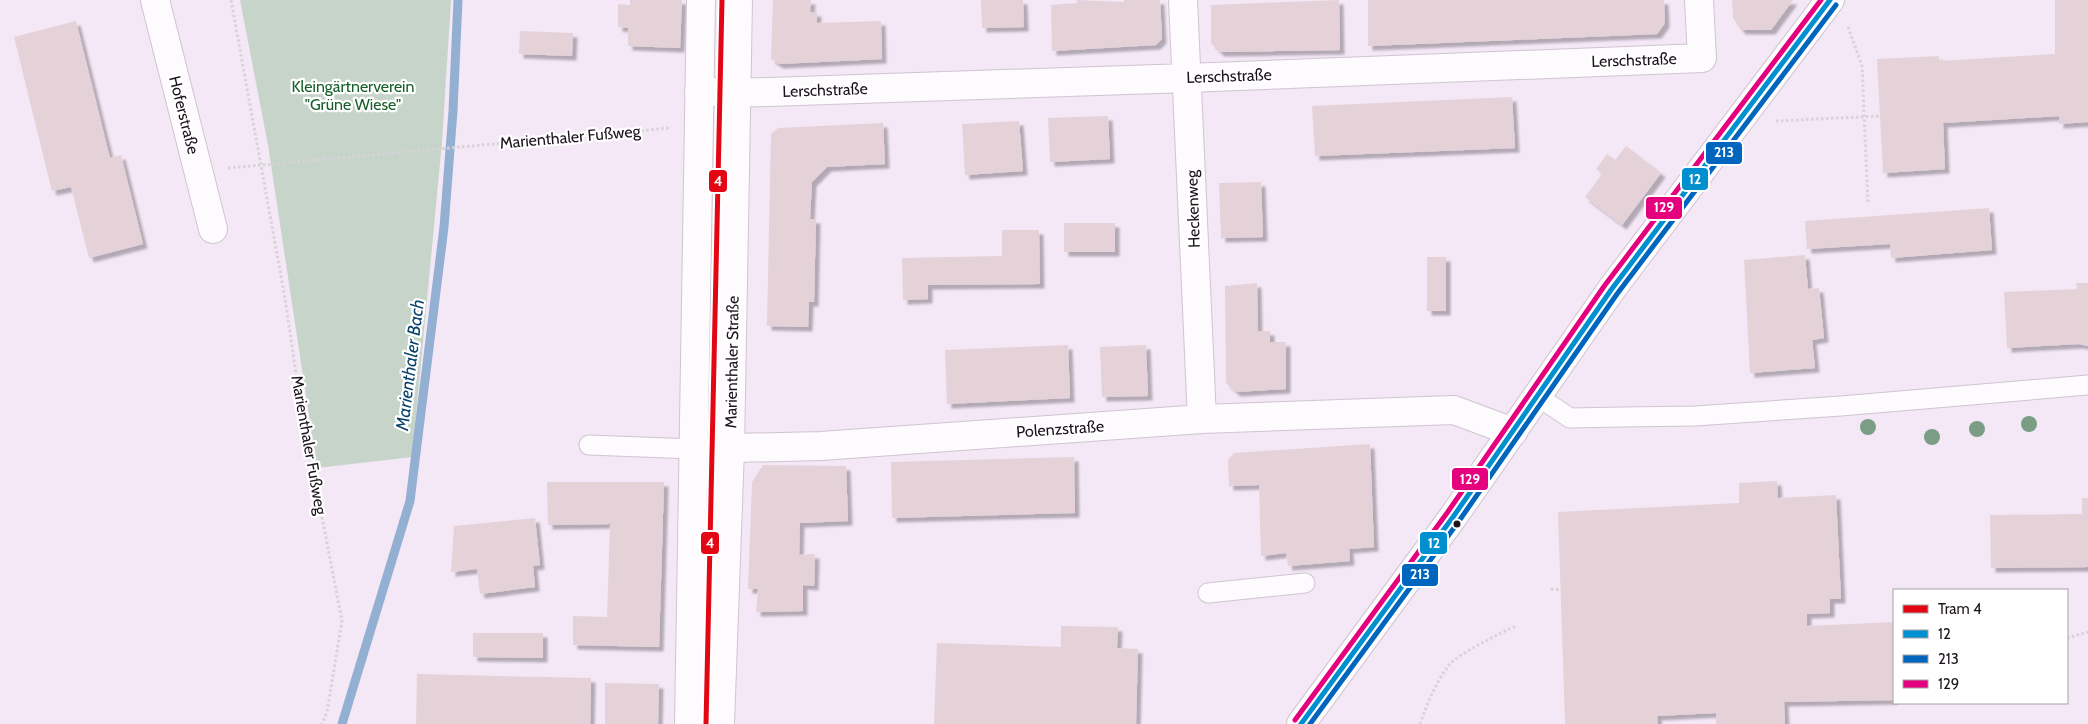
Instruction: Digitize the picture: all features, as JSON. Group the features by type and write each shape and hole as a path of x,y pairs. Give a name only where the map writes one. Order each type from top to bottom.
{"street":[{"name":"Hoferstraße","path":"155,0 213,229"},
{"path":"689,724 701,0"},
{"name":"Marienthaler Straße","path":"720,724 730,449 738,0"},
{"name":"Heckenweg","path":"1183,0 1202,419"},
{"name":"Lerschstraße","path":"699,91 736,93 1702,58 1699,0"},
{"path":"1301,724 1513,432 1611,290 1830,0"},
{"name":"Polenzstraße","path":"693,449 821,446 1202,419 1454,410 1513,432"}],"lane":[{"path":"1538,396 1570,418 1695,416 2088,386"},
{"path":"589,445 693,449"},
{"path":"1208,593 1304,582"}],"path":[{"name":"Marienthaler Fußweg","path":"231,0 285,298 301,408 342,621 328,712 322,724"},
{"path":"1847,25 1862,66 1868,204"},
{"path":"1741,117 1781,122 1880,116"},
{"name":"Marienthaler Fußweg","path":"262,164 698,126"},
{"path":"1551,590 1560,590"},
{"path":"1420,724 1428,703 1450,663 1494,636 1516,626"},
{"path":"2068,638 2088,632"}],"green space":[{"name":"Kleingärtnerverein \"Grüne Wiese\"","path":"240,0 451,0 442,142 412,457 317,468 268,145"}],"building":[{"path":"630,0 682,0 680,48 628,46 628,28 618,27 618,4 630,5"},
{"path":"773,0 811,0 810,12 817,12 817,23 881,21 882,59 779,64 771,59"},
{"path":"981,0 1023,0 1024,27 982,28"},
{"path":"1077,0 1124,2 1124,0 1160,0 1162,39 1156,45 1052,51 1051,5 1077,3"},
{"path":"1339,0 1340,50 1220,52 1211,43 1211,5"},
{"path":"1368,0 1664,0 1665,23 1657,34 1368,46"},
{"path":"1732,0 1793,0 1771,30 1741,30 1733,18"},
{"path":"2055,0 2088,0 2088,122 2059,124 2059,116 1943,123 1945,169 1883,173 1877,59 1939,56 1939,61 2055,54"},
{"path":"76,21 110,158 121,155 143,244 89,258 71,187 52,191 14,37"},
{"path":"520,31 573,33 572,56 519,54"},
{"path":"1512,97 1515,148 1315,156 1312,106"},
{"path":"1108,116 1110,159 1050,162 1048,118"},
{"path":"1019,121 1023,171 965,175 962,124"},
{"path":"883,123 885,164 827,167 812,182 810,219 816,219 814,302 809,302 808,327 767,326 771,134 778,128"},
{"path":"1626,146 1661,173 1622,225 1585,197 1602,174 1596,169 1607,154 1615,160"},
{"path":"1261,182 1263,237 1221,238 1219,183"},
{"path":"1989,208 1992,250 1891,258 1890,244 1807,249 1805,221"},
{"path":"1064,223 1115,223 1115,252 1064,252"},
{"path":"1002,230 1039,230 1040,284 928,285 928,299 903,300 902,258 1002,256"},
{"path":"1805,255 1808,289 1819,288 1824,338 1812,340 1815,368 1750,373 1744,260"},
{"path":"1427,257 1446,257 1446,311 1427,311"},
{"path":"1257,283 1258,331 1270,331 1270,342 1286,342 1286,389 1236,392 1226,383 1225,286"},
{"path":"2076,283 2088,283 2088,346 2079,344 2007,348 2004,292 2077,289"},
{"path":"1068,345 1070,398 947,404 945,350"},
{"path":"1146,345 1148,396 1102,397 1100,347"},
{"path":"1370,444 1374,547 1349,549 1350,561 1288,566 1286,553 1261,556 1259,485 1229,486 1228,460 1234,453"},
{"path":"1074,457 1075,513 892,518 891,462"},
{"path":"763,465 846,466 848,521 800,523 799,555 815,554 814,586 803,585 803,611 756,612 758,589 748,589 752,482"},
{"path":"1777,481 1778,498 1836,495 1841,599 1830,599 1830,613 1807,614 1807,626 1893,622 1893,700 1784,702 1785,724 1716,724 1716,713 1657,716 1658,724 1565,724 1558,512 1739,503 1739,483"},
{"path":"547,482 664,482 659,647 573,645 573,616 607,617 610,524 548,525"},
{"path":"2082,498 2088,498 2088,567 1991,568 1990,515 2082,514"},
{"path":"535,518 540,565 533,566 535,587 480,594 477,569 451,572 454,526"},
{"path":"1061,626 1118,627 1117,648 1138,649 1136,724 934,724 937,643 1061,647"},
{"path":"473,633 543,633 543,658 473,657"},
{"path":"417,674 591,678 590,724 416,724"},
{"path":"605,683 659,684 658,724 605,724"}],"waterway":[{"name":"Marienthaler Bach","path":"342,724 410,501 444,227 453,111 458,0"}],"tram line":[{"name":"4","path":"706,724 722,0"}],"transit line":[{"name":"129","path":"1295,720 1447,513 1605,285 1821,0"},
{"name":"12","path":"1301,724 1453,517 1611,290 1830,0"},
{"name":"213","path":"1310,724 1459,521 1617,294 1836,5"}]}
